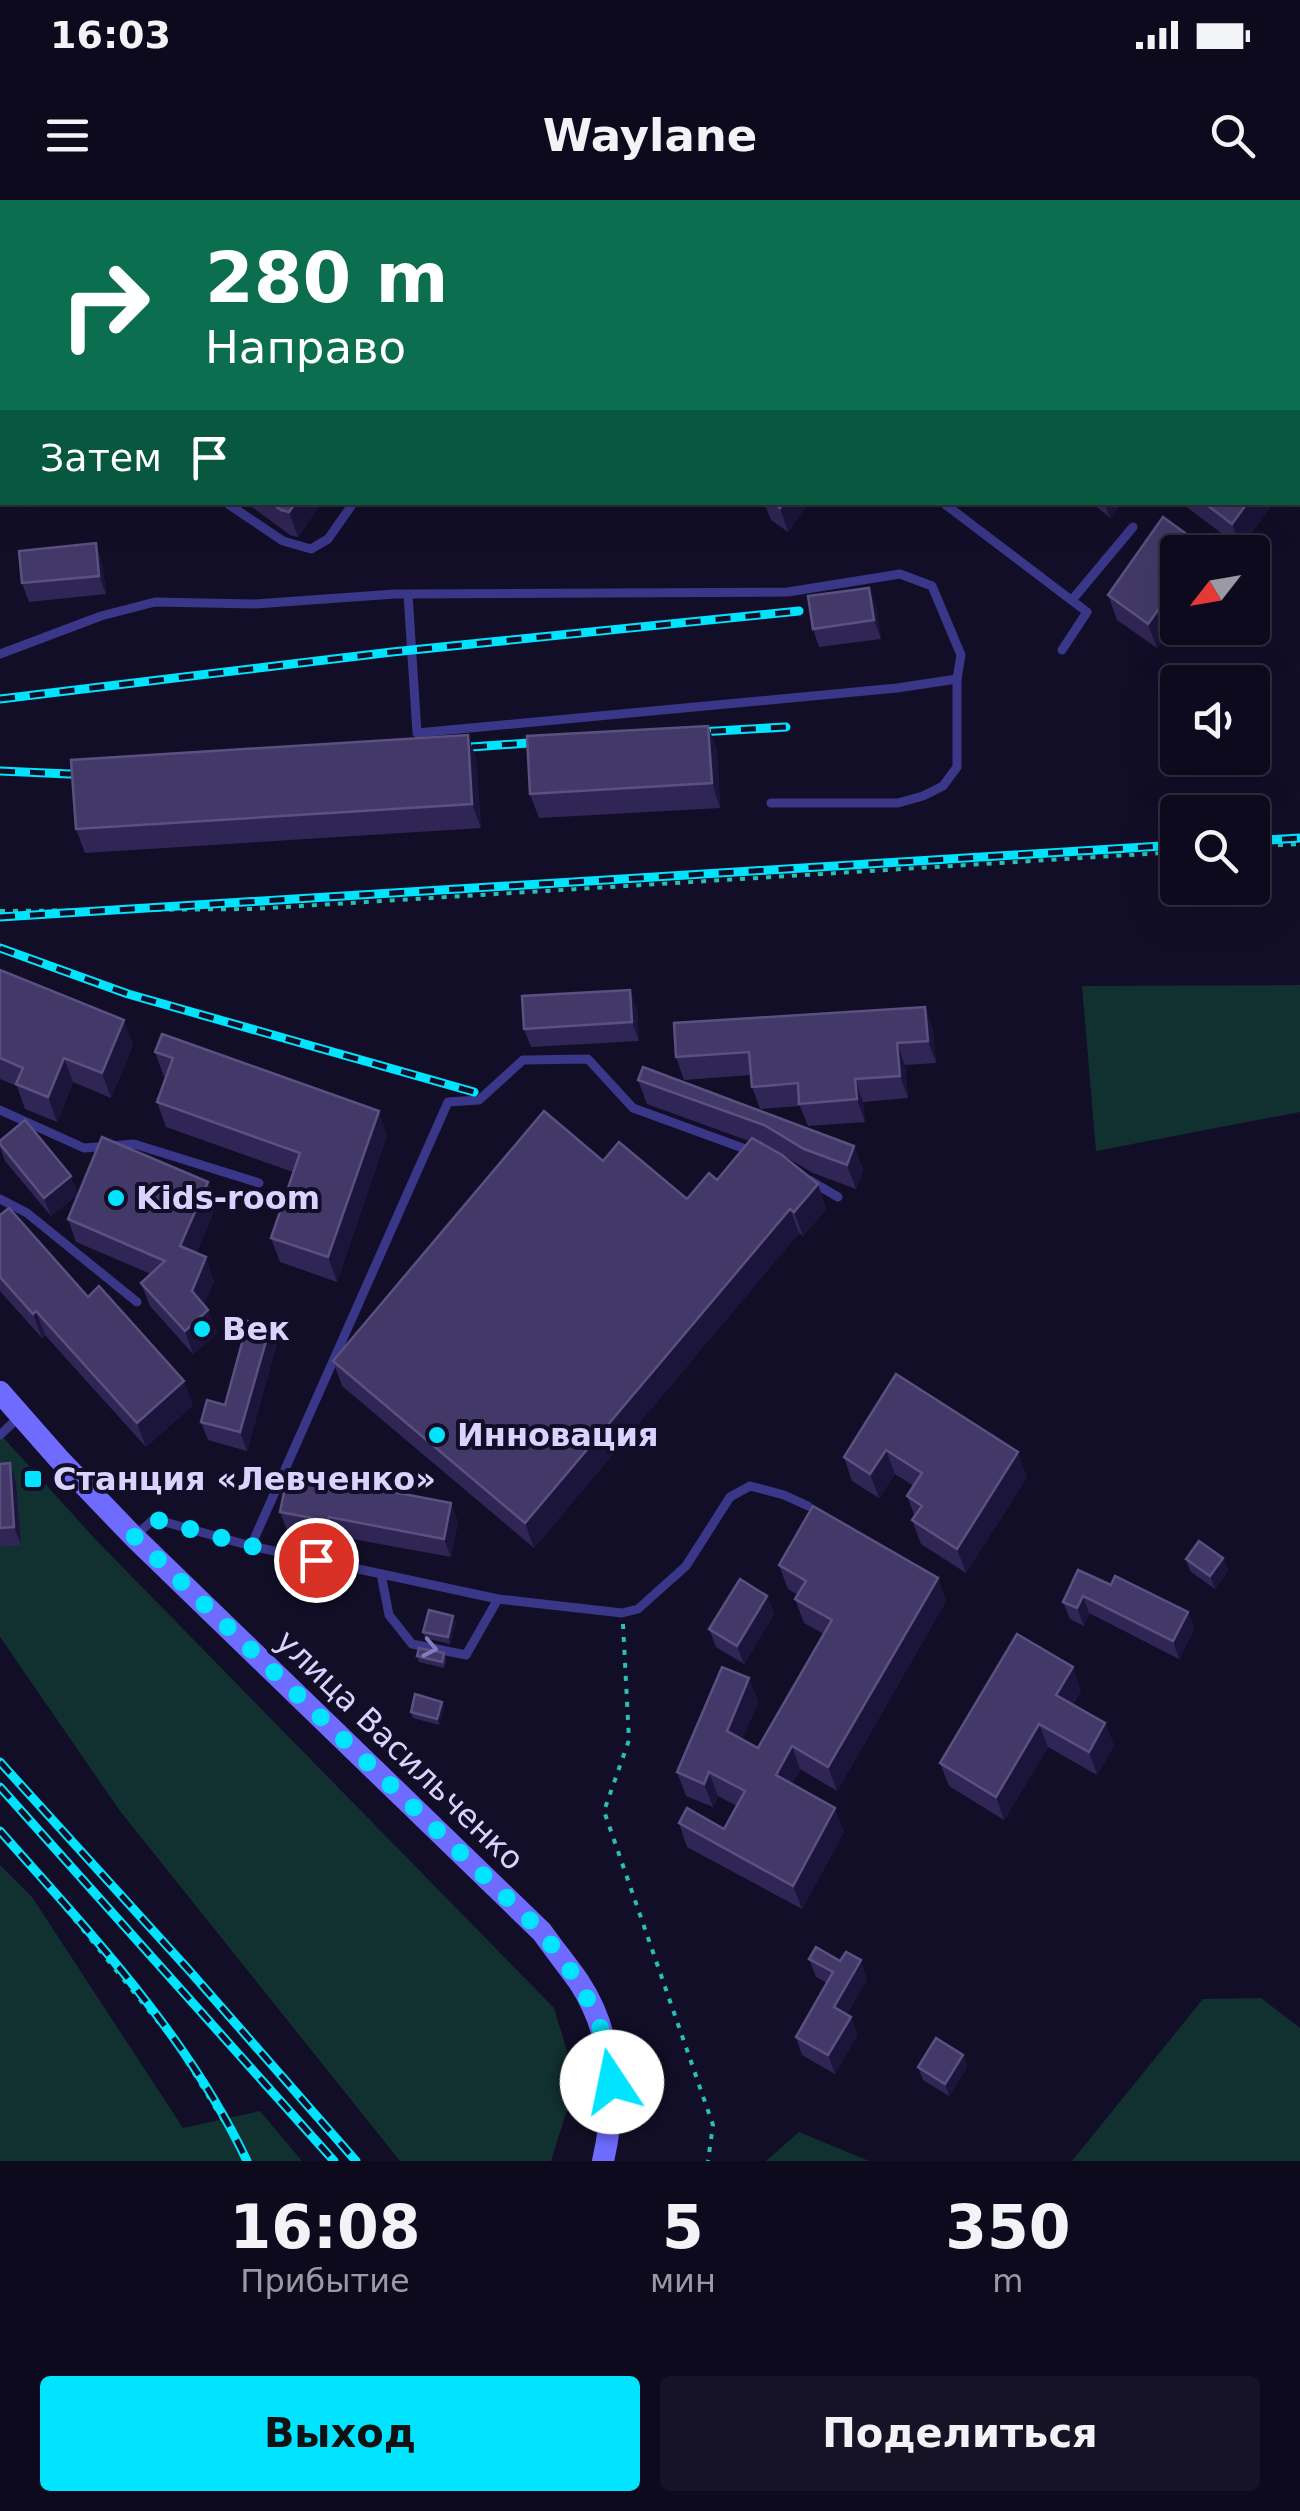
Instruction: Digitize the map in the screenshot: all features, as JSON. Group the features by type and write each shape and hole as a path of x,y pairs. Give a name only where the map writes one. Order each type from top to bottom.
{"main road":[{"name":"улица Васильченко","path":"0,1392 134,1536 542,1932 581,1985 604,2036 612,2082 604,2161"}],"lane":[{"path":"229,505 283,541 311,549 328,539 352,505"},
{"path":"946,505 1087,612 1062,650"},
{"path":"1072,600 1133,527"},
{"path":"0,654 101,616 155,602 254,604 408,594 788,592 900,574 932,586 961,655 956,767 943,786 898,804 771,804"},
{"path":"408,594 417,733 898,688 957,679"},
{"path":"251,1546 448,1102 478,1100 523,1060 588,1059 633,1108 770,1157"},
{"path":"0,1110 84,1148 134,1144 259,1183"},
{"path":"804,1177 838,1197"},
{"path":"0,1199 27,1213 137,1302"},
{"path":"0,1434 22,1415"},
{"path":"134,1536 154,1519 251,1546 498,1599 622,1613 638,1609 686,1566 730,1498 750,1486 808,1506"},
{"path":"381,1574 389,1615 412,1644 466,1655 498,1599"}],"path":[{"path":"1270,845 1300,842"},
{"path":"0,911 253,909 1160,853"},
{"path":"622,1613 629,1740 604,1811 713,2125 708,2161"},
{"path":"0,1828 176,2044 248,2161"}],"green space":[{"path":"1300,985 1300,1112 1096,1151 1082,986"},
{"path":"0,1434 96,1540 554,2008 576,2081 551,2161 400,2161 120,1811 0,1637"},
{"path":"0,1865 32,1897 183,2128 260,2111 302,2161 0,2161"},
{"path":"1261,1998 1300,2028 1300,2161 1072,2161 1203,1999"},
{"path":"799,2132 869,2161 766,2161"}],"building":[{"path":"274,505 294,505 289,512"},
{"path":"1207,505 1246,505 1232,524"},
{"path":"1163,517 1188,535 1160,535 1160,607 1148,624 1108,595"},
{"path":"96,543 99,576 22,583 19,551"},
{"path":"869,588 874,620 813,629 808,596"},
{"path":"708,726 712,783 530,794 527,736"},
{"path":"468,735 472,804 76,829 71,760"},
{"path":"0,970 124,1020 102,1073 64,1058 48,1097 16,1084 23,1068 0,1058"},
{"path":"630,990 632,1022 524,1029 522,996"},
{"path":"925,1007 928,1041 897,1043 900,1076 855,1079 857,1099 799,1104 798,1083 752,1087 749,1052 676,1057 674,1023"},
{"path":"162,1034 379,1111 328,1257 271,1238 300,1153 157,1102 173,1058 155,1052"},
{"path":"643,1067 854,1146 847,1165 804,1149 764,1125 638,1080"},
{"path":"544,1111 603,1161 619,1142 687,1199 709,1173 717,1180 752,1138 782,1155 818,1184 794,1212 790,1209 525,1523 333,1361"},
{"path":"25,1120 71,1176 44,1198 0,1144"},
{"path":"102,1137 208,1182 180,1246 206,1257 192,1291 208,1310 185,1331 141,1283 165,1261 68,1219"},
{"path":"9,1208 88,1297 99,1286 184,1381 137,1423 0,1277 0,1215"},
{"path":"248,1321 270,1327 240,1432 201,1422 207,1400 225,1405"},
{"path":"896,1374 1018,1452 957,1549 912,1520 922,1506 907,1496 922,1473 886,1450 870,1474 844,1457"},
{"path":"10,1463 14,1527 0,1528 0,1464"},
{"path":"287,1477 345,1488 346,1483 451,1503 444,1539 329,1517 328,1521 280,1512"},
{"path":"813,1506 938,1578 828,1767 792,1746 776,1775 835,1808 793,1886 679,1823 687,1808 724,1829 745,1791 709,1772 704,1784 677,1772 722,1667 749,1678 727,1731 758,1748 832,1620 795,1599 806,1581 779,1565"},
{"path":"1199,1541 1223,1558 1210,1576 1186,1559"},
{"path":"1078,1570 1111,1585 1115,1576 1188,1612 1173,1641 1083,1596 1077,1608 1063,1602"},
{"path":"740,1579 767,1596 737,1646 709,1629"},
{"path":"429,1610 453,1616 448,1637 423,1632"},
{"path":"1017,1634 1073,1667 1056,1695 1105,1723 1089,1752 1039,1724 996,1797 940,1763"},
{"path":"419,1648 444,1653 442,1662 417,1656"},
{"path":"415,1694 442,1702 437,1719 411,1712"},
{"path":"816,1947 840,1961 846,1952 861,1960 834,2007 851,2017 828,2055 796,2037 833,1972 809,1959"},
{"path":"936,2038 963,2055 945,2084 918,2067"}],"railway":[{"path":"0,699 392,652 799,611"},
{"path":"681,733 786,727"},
{"path":"442,749 557,741"},
{"path":"0,771 98,772"},
{"path":"1270,840 1300,838"},
{"path":"0,917 1160,846"},
{"path":"0,948 128,994 474,1092"},
{"path":"0,1762 356,2161"},
{"path":"0,1787 334,2161"},
{"path":"0,1831 103,1948 167,2029 223,2115 247,2161"}],"place":[{"name":"Kids-room","path":"116,1198"},
{"name":"Век","path":"202,1329"},
{"name":"Инновация","path":"437,1435"},
{"name":"Станция «Левченко»","path":"33,1479"}],"route":[{"path":"316,1560 154,1519 134,1536 542,1932 581,1985 604,2036 612,2082"}]}
